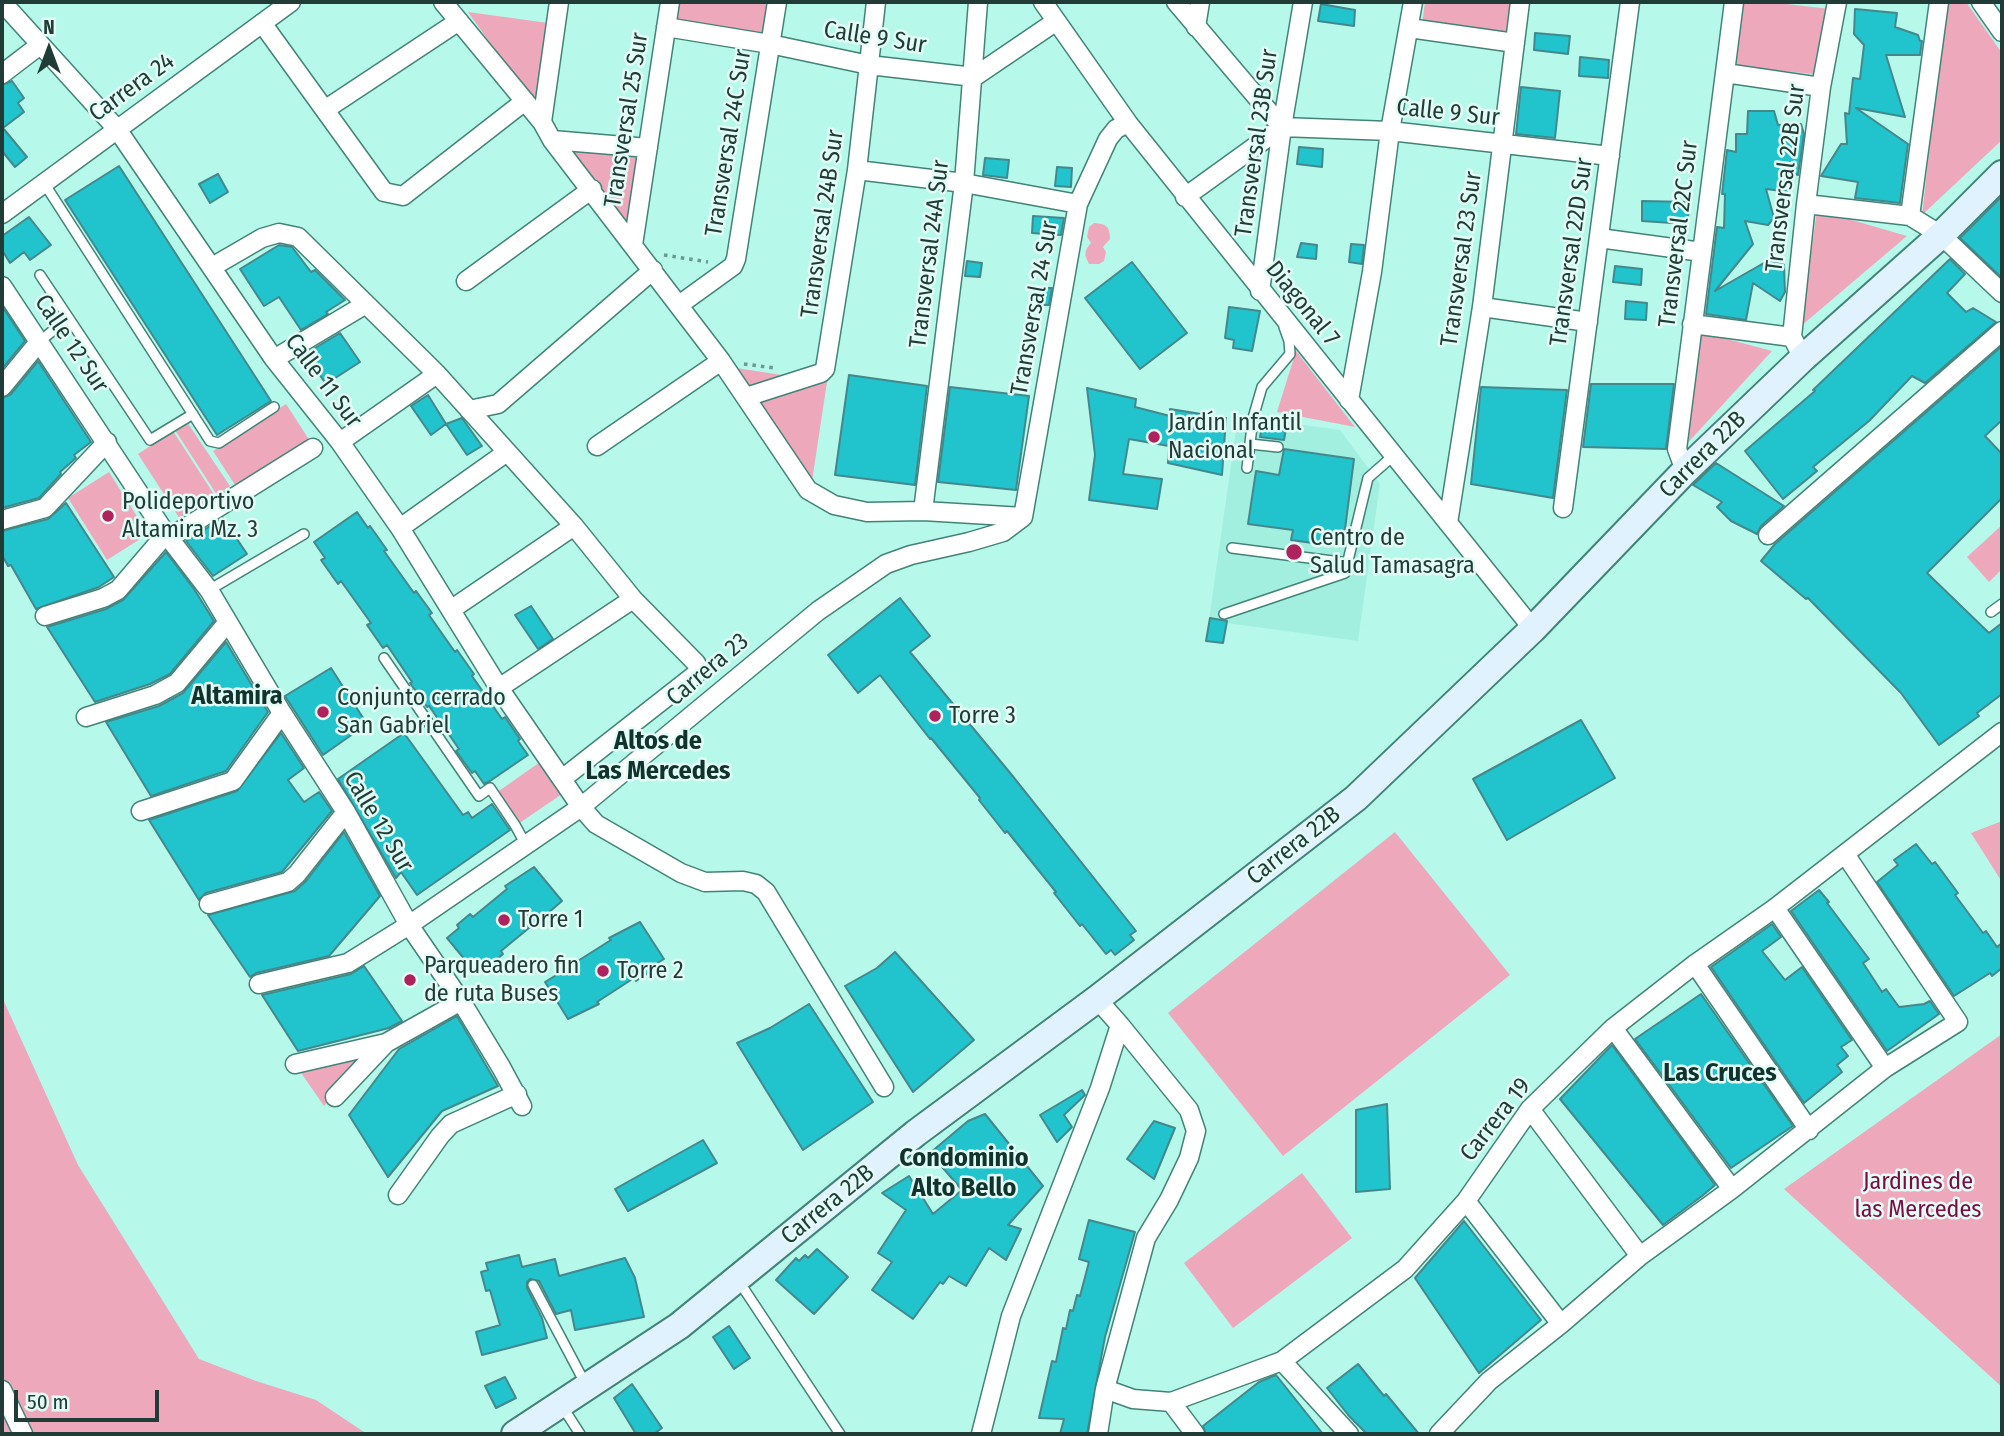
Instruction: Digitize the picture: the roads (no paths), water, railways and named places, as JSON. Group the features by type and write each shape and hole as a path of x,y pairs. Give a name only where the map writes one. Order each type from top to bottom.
{"street":[{"name":"Calle 11 Sur","path":"2,2 117,129 274,359 340,442 400,528 499,688 581,807 596,824 681,873 705,882 743,881 756,884 766,891 884,1087"},
{"name":"Carrera 24","path":"2,214 291,2"},
{"path":"443,2 542,122 552,140 653,270 721,361 808,490 834,505 867,512 923,511 1023,517"},
{"path":"542,122 559,2"},
{"name":"Transversal 25 Sur","path":"635,248 670,2"},
{"name":"Transversal 24C Sur","path":"679,305 733,266 777,2"},
{"name":"Transversal 24B Sur","path":"746,397 821,373 825,369 857,170 876,2"},
{"name":"Transversal 24A Sur","path":"923,511 964,183 978,2"},
{"name":"Diagonal 7","path":"1042,2 1128,123 1185,197 1532,629"},
{"path":"1176,2 1282,127 1185,197"},
{"path":"1196,27 1200,2"},
{"name":"Transversal 23B Sur","path":"1261,291 1282,127 1303,2"},
{"path":"1349,400 1372,272 1390,131 1413,2"},
{"name":"Transversal 23 Sur","path":"1448,523 1482,307 1520,2"},
{"name":"Transversal 22D Sur","path":"1563,508 1630,2"},
{"name":"Transversal 22C Sur","path":"1685,471 1678,449 1734,2"},
{"path":"1831,2 1837,2"},
{"name":"Transversal 22B Sur","path":"1798,348 1806,204 1821,87 1837,2"},
{"path":"1910,216 1939,2"},
{"path":"1981,2 2002,32"},
{"path":"326,109 459,21"},
{"path":"974,77 1055,22"},
{"path":"262,23 384,192 395,196 403,196 525,101"},
{"name":"Calle 9 Sur","path":"666,27 770,44 869,65 974,77"},
{"path":"1409,28 1515,43"},
{"path":"2,74 40,45"},
{"path":"1725,72 1821,87"},
{"name":"Transversal 24 Sur","path":"1023,517 1078,204 1108,139 1128,123"},
{"name":"Calle 9 Sur","path":"1282,127 1390,131 1609,156"},
{"path":"552,140 648,148"},
{"path":"857,170 964,183 1078,204"},
{"name":"Carrera 22B","path":"514,1434 679,1326 916,1133 1097,999 1356,798 1532,629 1685,471 1798,348 1941,235 2002,174"},
{"path":"466,281 592,189"},
{"path":"1806,204 1910,216 1941,235 2002,293"},
{"path":"212,267 262,238 279,233 298,237 438,374 574,526 633,599 698,668 696,674 562,779"},
{"path":"1599,238 1702,252"},
{"path":"469,410 498,404 653,270"},
{"name":"Calle 12 Sur","path":"2,285 168,536 209,590 282,713 346,813 409,925 461,1001 519,1100 451,1124 398,1195"},
{"path":"274,359 366,304"},
{"path":"1482,307 1588,322"},
{"path":"1692,324 1798,348"},
{"path":"1768,535 2002,331"},
{"path":"2,387 39,342"},
{"path":"597,446 721,361"},
{"path":"340,442 438,374"},
{"path":"2,520 45,508 107,442"},
{"path":"45,616 103,598 118,590 168,536 313,448"},
{"path":"400,528 507,452"},
{"name":"Carrera 23","path":"259,984 348,963 409,925 581,807 818,611 886,564 1003,532 1023,517"},
{"path":"452,609 574,526"},
{"path":"499,688 633,599"},
{"path":"86,717 155,695 177,683 228,622"},
{"path":"142,811 233,782 282,713"},
{"name":"Carrera 19","path":"1105,1389 1133,1399 1171,1402 1282,1361 1405,1269 1466,1200 1530,1109 1613,1028 1695,964 1775,908 2002,732"},
{"path":"209,904 288,882 346,813"},
{"path":"1439,1434 1489,1381 1640,1256 1732,1189 1885,1068 1958,1022 1844,854"},
{"path":"1775,908 1885,1068"},
{"path":"1695,964 1808,1130"},
{"path":"1097,999 1189,1110 1196,1131 1189,1158 1169,1200 1146,1238 1105,1389 1098,1434"},
{"path":"295,1064 386,1042 461,1001"},
{"path":"981,1434 1011,1316 1100,1088 1120,1025"},
{"path":"1613,1028 1732,1189"},
{"path":"335,1097 386,1042"},
{"path":"1530,1109 1640,1256"},
{"path":"1466,1200 1561,1324"},
{"path":"1282,1361 1349,1434"},
{"path":"2,1390 23,1434"},
{"path":"1171,1402 1195,1434"}],"lane":[{"path":"44,183 210,441 219,443 274,407"},
{"path":"40,275 67,320 150,440 193,414"},
{"path":"1247,468 1253,418 1262,387 1290,354 1289,341 1273,307"},
{"path":"39,342 67,320"},
{"path":"1250,444 1278,447"},
{"path":"1224,614 1345,573 1368,478 1393,456"},
{"path":"209,590 304,534"},
{"path":"1233,548 1348,563"},
{"path":"1992,612 2002,604"},
{"path":"384,658 479,796 490,788 526,845"},
{"path":"737,1279 840,1434"},
{"path":"533,1285 587,1388"},
{"path":"561,1405 580,1434"}],"place":[{"name":"Jardín Infantil Nacional","path":"1154,437"},
{"name":"Polideportivo Altamira Mz. 3","path":"108,516"},
{"name":"Centro de Salud Tamasagra","path":"1294,552"},
{"name":"Conjunto cerrado San Gabriel","path":"323,712"},
{"name":"Torre 3","path":"935,716"},
{"name":"Torre 1","path":"504,920"},
{"name":"Torre 2","path":"603,971"},
{"name":"Parqueadero fin de ruta Buses","path":"410,980"}],"district":[{"name":"Altamira","path":"237,697"},
{"name":"Altos de Las Mercedes","path":"658,757"},
{"name":"Las Cruces","path":"1720,1074"},
{"name":"Condominio Alto Bello","path":"964,1174"}],"park label":[{"name":"Jardines de las Mercedes","path":"1918,1196"}]}
